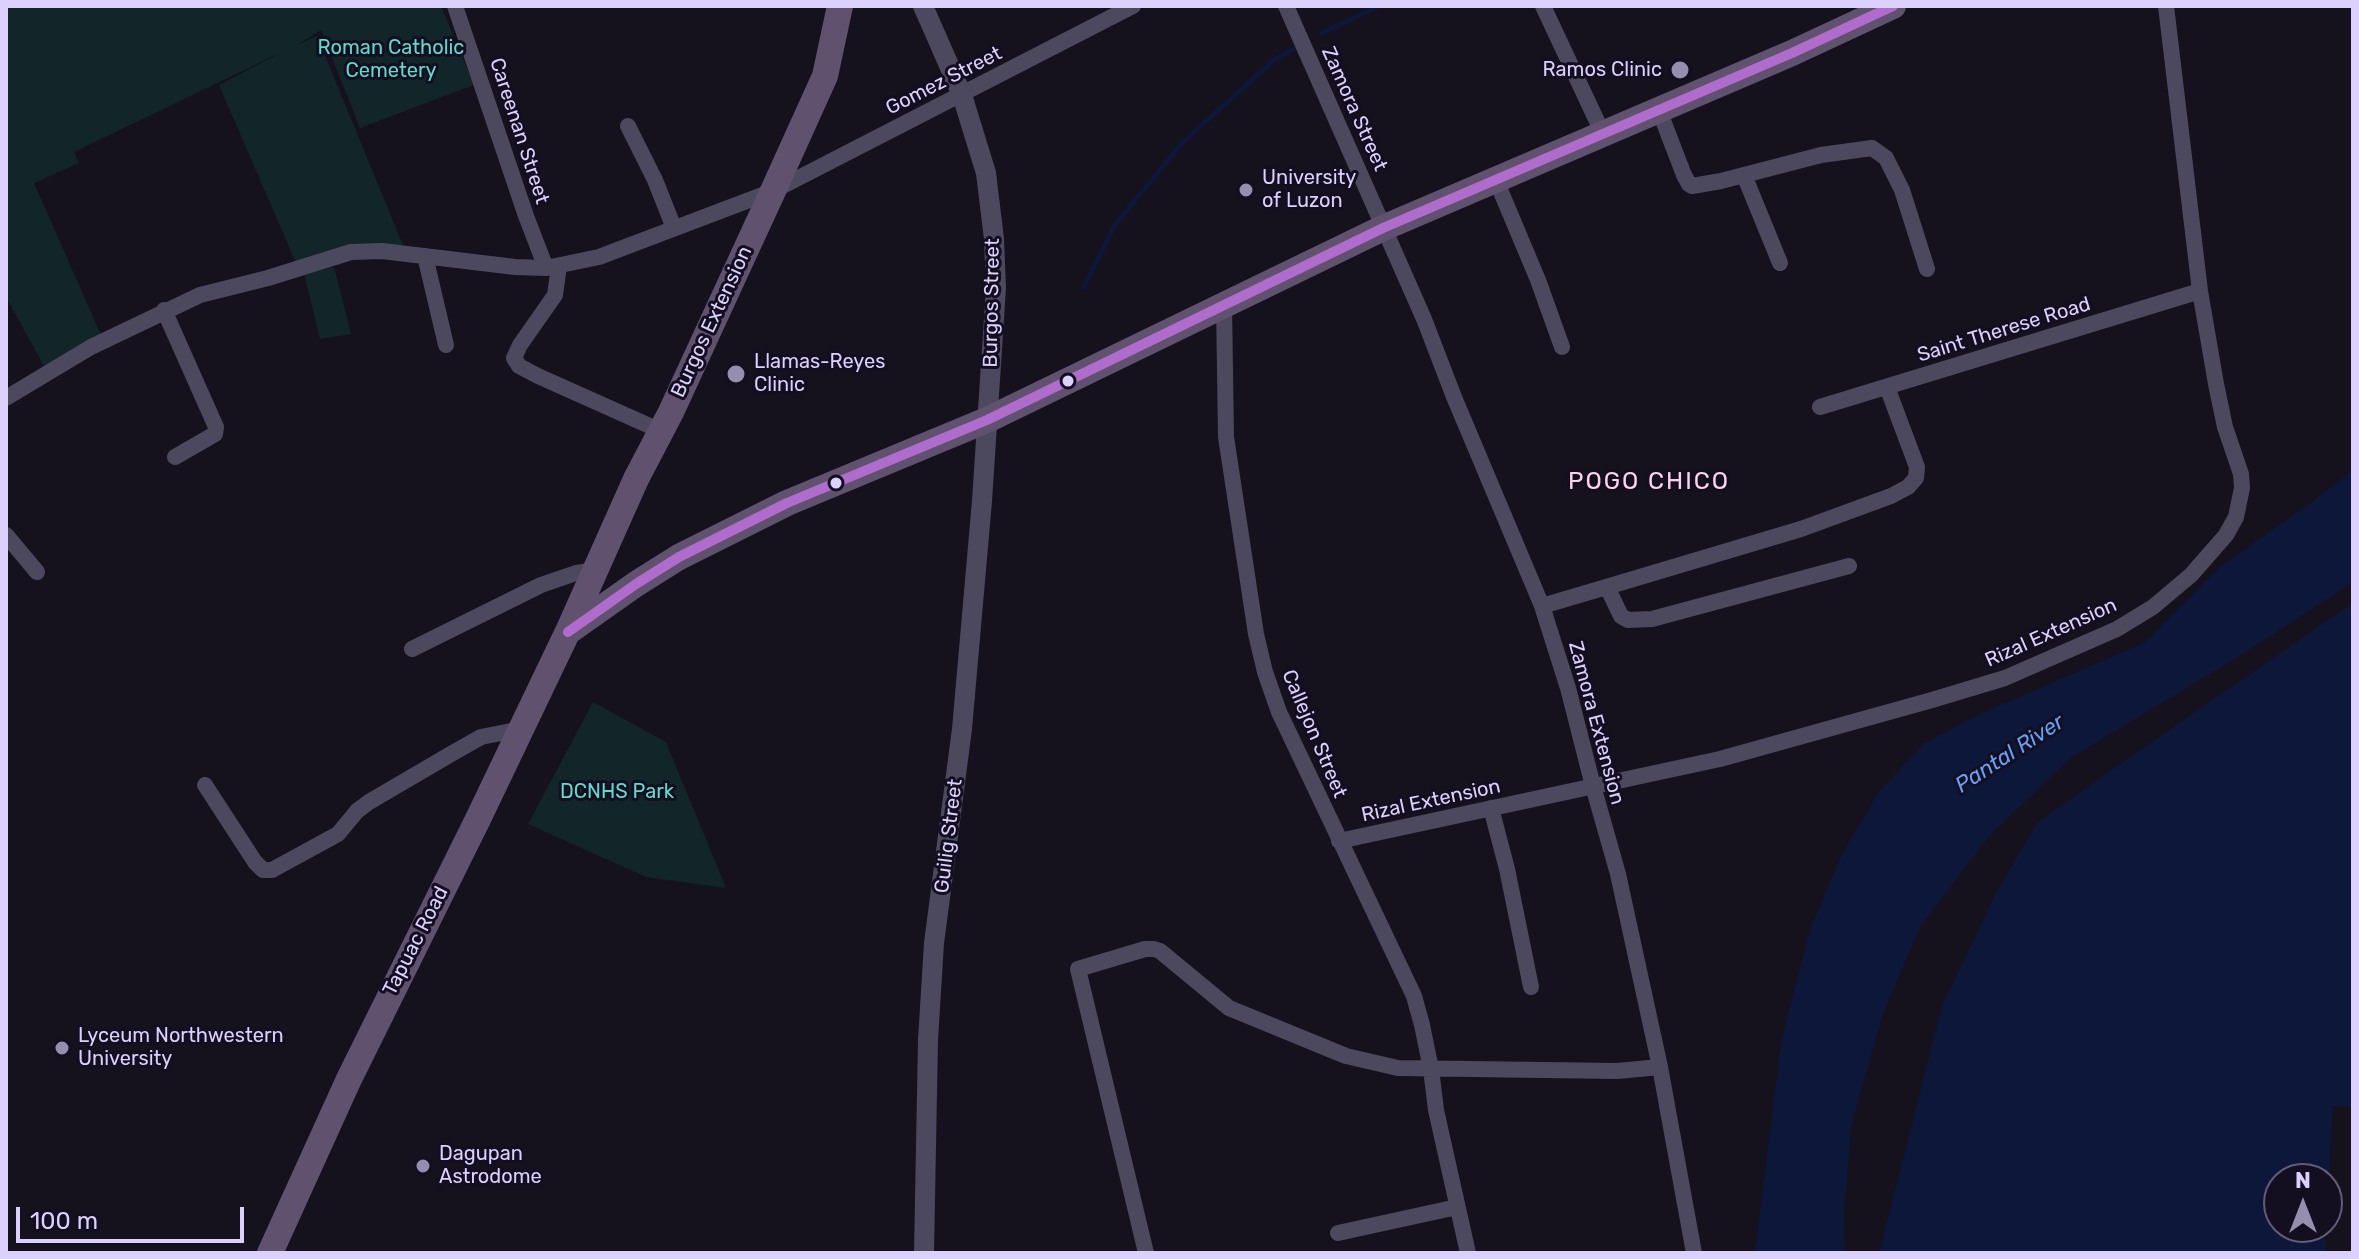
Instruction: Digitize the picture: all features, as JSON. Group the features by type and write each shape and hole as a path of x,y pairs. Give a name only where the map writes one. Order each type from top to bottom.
{"main road":[{"name":"Burgos Extension","path":"568,632 636,479 825,76 840,6"},
{"path":"568,632 679,557 787,503 987,420 1383,228 1792,53 1893,6"},
{"name":"Tapuac Road","path":"270,1253 358,1059 568,632"}],"street":[{"name":"Careenan Street","path":"455,6 526,216 552,267"},
{"name":"Burgos Street","path":"923,6 962,95 986,173 996,288 987,420"},
{"name":"Gomez Street","path":"7,394 164,310 220,288 268,278 351,252 369,250 515,267 552,267 599,257 773,191 1133,6"},
{"name":"Zamora Street","path":"1286,6 1383,228"},
{"path":"1543,6 1603,134"},
{"name":"Rizal Extension","path":"1339,841 1720,759 2005,678 2117,629 2191,575 2226,535 2236,517 2242,488 2241,474 2225,427 2200,291 2166,6"},
{"path":"1659,110 1689,184 1697,187 1821,155 1872,148 1886,158 1902,190 1927,269"},
{"path":"628,126 655,180 674,228"},
{"path":"1744,175 1780,263"},
{"path":"1496,180 1562,347"},
{"name":"Zamora Extension","path":"1383,228 1424,319 1542,606 1568,688 1618,874 1660,1067 1694,1253"},
{"path":"425,256 446,345"},
{"path":"552,267 555,295 520,345 514,358 519,366 661,431"},
{"name":"Saint Therese Road","path":"1820,407 2200,291"},
{"name":"Callejon Street","path":"1224,304 1226,437 1256,634 1265,672 1279,712 1414,996 1468,1253"},
{"path":"164,310 216,427 215,434 175,457"},
{"path":"1542,606 1801,529 1908,487 1916,478 1917,467 1887,387"},
{"name":"Guilig Street","path":"924,1253 928,1040 934,943 962,729 987,420"},
{"path":"6,535 37,572"},
{"path":"1603,588 1609,591 1621,616 1637,621 1849,566"},
{"path":"412,649 541,585 596,570"},
{"path":"205,785 255,862 263,870 272,870 338,834 369,802 481,737 521,729"},
{"path":"1491,808 1531,987"},
{"path":"1146,1253 1078,969 1154,949 1229,1008 1305,1041 1365,1062 1398,1068 1617,1071 1660,1067"},
{"path":"1338,1233 1457,1207"}],"green space":[{"name":"Roman Catholic Cemetery","path":"6,6 441,6 474,85 360,128 321,30 297,45 317,36 403,245 350,249 296,263 219,85 284,51 74,152 79,163 34,183 101,335 46,370 6,297"},
{"path":"334,267 351,334 320,339 304,274"},
{"name":"DCNHS Park","path":"593,702 666,742 726,888 646,877 528,824"}],"water":[{"name":"Pantal River","path":"2353,470 2353,582 2246,652 2072,757 1990,835 1920,927 1883,1014 1852,1123 1844,1210 1845,1253 1755,1253 1781,1042 1810,929 1843,852 1879,792 1923,744 1980,714 2144,643 2221,566"},
{"path":"2353,603 2353,1106 2333,1106 2330,1163 2263,1163 2263,1243 2325,1243 2325,1253 1881,1253 1942,1006 1997,891 2037,823"}],"waterway":[{"path":"1322,33 1379,6"},
{"path":"1084,287 1114,226 1183,142 1274,60 1296,48"}],"transit line":[{"path":"568,632 679,557 787,503 987,420 1383,228 1792,53 1893,6"}],"place":[{"name":"Ramos Clinic","path":"1680,70"},
{"name":"University of Luzon","path":"1246,190"},
{"name":"Llamas-Reyes Clinic","path":"736,374"},
{"name":"Lyceum Northwestern University","path":"62,1048"},
{"name":"Dagupan Astrodome","path":"423,1166"}],"district":[{"name":"POGO CHICO","path":"1649,482"}]}
